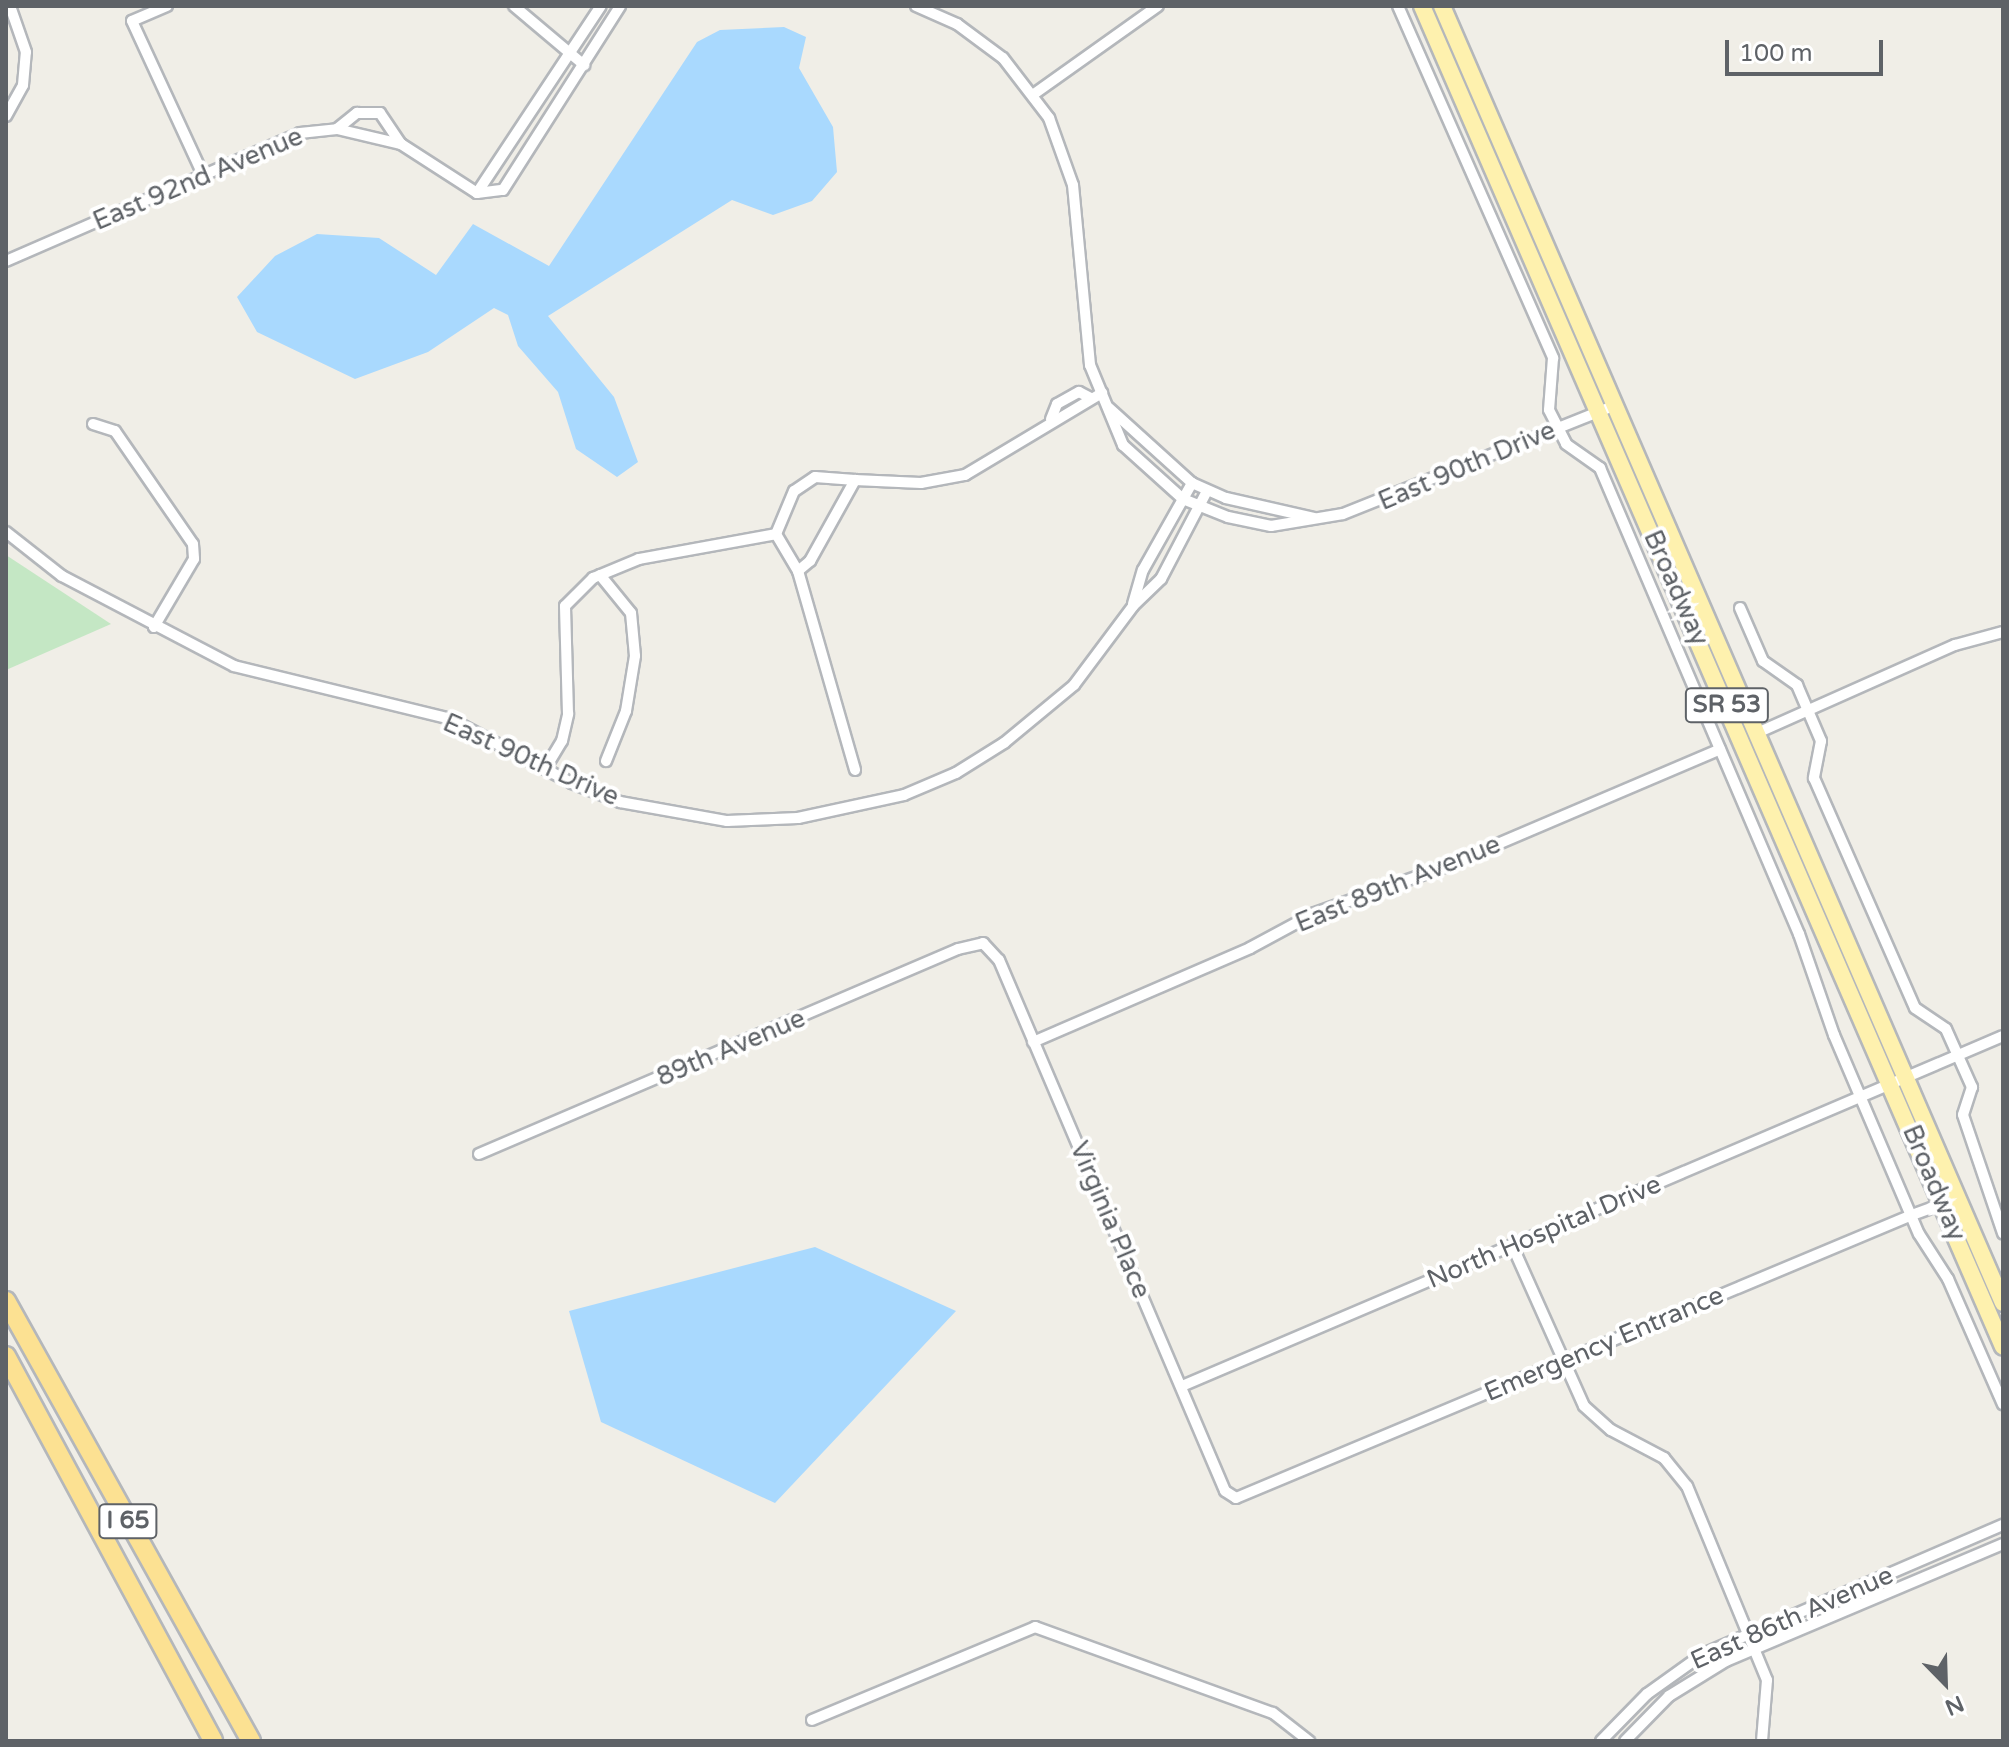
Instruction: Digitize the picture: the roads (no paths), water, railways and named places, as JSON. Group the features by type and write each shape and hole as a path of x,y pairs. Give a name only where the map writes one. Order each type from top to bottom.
{"highway":[{"name":"I 65","path":"6,1301 251,1741"},
{"name":"I 65","path":"6,1356 213,1741"}],"main road":[{"name":"Broadway","path":"1422,6 1757,733 1899,1080 1942,1204 2003,1347"},
{"name":"Broadway","path":"1442,6 1607,408 1899,1080 1968,1221 2003,1303"}],"street":[{"path":"6,116 23,85 26,52 10,6"},
{"path":"167,6 132,21 203,175"},
{"path":"514,6 584,65"},
{"path":"477,193 601,6"},
{"path":"477,193 503,190 620,6"},
{"path":"916,6 981,39 1034,94 1049,118 1071,176 1086,344 1096,396 1192,483"},
{"path":"1034,94 1158,6"},
{"path":"1398,6 1553,358 1554,385 1548,401 1558,428 1574,453 1600,468 1720,749 1912,1215 1948,1279 2003,1404"},
{"path":"337,129 357,113 380,113 401,144"},
{"name":"East 92nd Avenue","path":"6,261 300,133 337,129 401,144 477,193"},
{"path":"776,534 794,491 815,477 921,483 965,475 1000,459 1051,419 1085,405 1096,396"},
{"path":"1109,408 1123,445 1183,499"},
{"name":"East 90th Drive","path":"1183,499 1199,507 1271,526 1316,519 1366,508 1607,408"},
{"path":"93,424 115,431 193,544 194,559 154,627"},
{"path":"798,571 810,561 855,480"},
{"name":"East 90th Drive","path":"1133,606 1143,570 1192,483 1207,491 1316,519"},
{"name":"East 90th Drive","path":"6,532 62,576 197,648 276,678 448,718 545,769 620,802 727,821 798,818 904,795 956,773 1047,709 1097,658 1133,606 1161,579 1207,491"},
{"path":"776,534 798,571 855,770"},
{"path":"545,769 562,741 568,714 565,606 600,575 639,559 776,534"},
{"path":"600,575 631,613 635,656 626,711 606,761"},
{"path":"1740,608 1763,661 1797,685 1821,741 1814,778 1915,1008 1941,1023 1972,1087 1963,1115 2003,1233"},
{"path":"1757,733 1955,645 2003,632"},
{"name":"East 89th Avenue","path":"1033,1042 1250,948 1327,907 1444,867 1720,749"},
{"name":"Virginia Place","path":"983,943 999,960 1225,1491 1236,1498"},
{"name":"89th Avenue","path":"479,1154 958,949 983,943"},
{"name":"North Hospital Drive","path":"1182,1386 2003,1036"},
{"path":"1942,1204 1968,1221"},
{"name":"Emergency Entrance","path":"1236,1498 1942,1204"},
{"path":"1512,1245 1562,1363 1597,1419 1664,1458 1687,1486 1757,1648 1768,1694 1762,1741"},
{"name":"East 86th Avenue","path":"1601,1741 1677,1670 1750,1632 2003,1525"},
{"name":"East 86th Avenue","path":"1625,1741 1682,1687 1757,1648 2003,1544"},
{"path":"812,1720 1035,1627 1273,1713 1309,1741"}],"water":[{"path":"784,27 806,37 799,68 833,127 837,172 812,201 773,215 732,200 548,316 614,397 638,462 617,477 576,449 558,392 518,346 508,315 494,308 428,352 355,379 257,332 237,297 275,256 317,234 379,238 436,275 473,224 549,266 697,42 720,30"},
{"path":"815,1247 956,1311 775,1503 601,1422 569,1311"}]}
